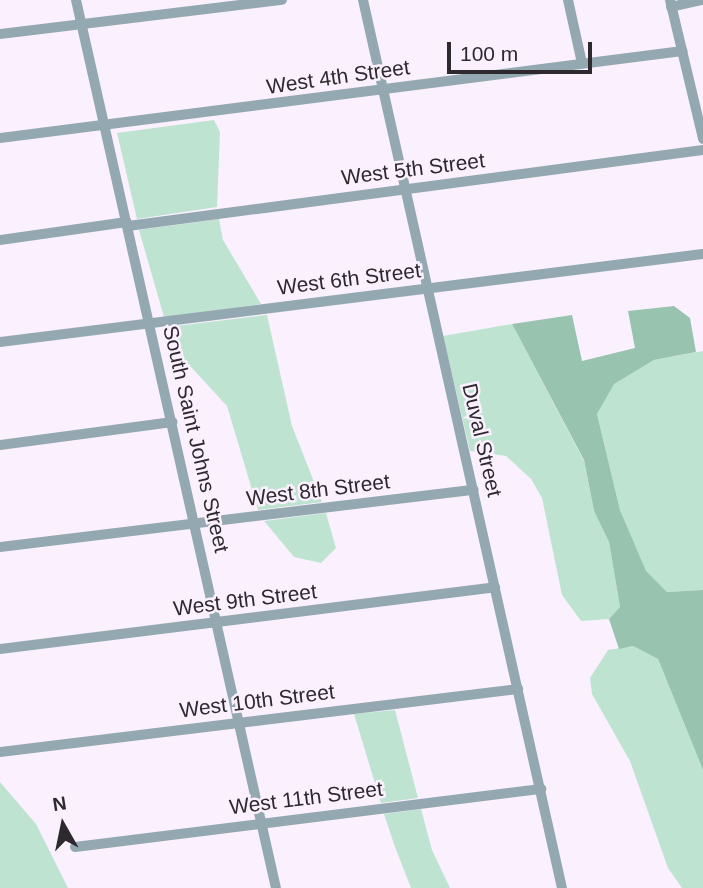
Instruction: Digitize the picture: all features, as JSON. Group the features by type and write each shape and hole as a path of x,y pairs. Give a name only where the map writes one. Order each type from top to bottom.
{"street":[{"name":"South Saint Johns Street","path":"76,0 196,523 276,888"},
{"path":"0,34 282,0"},
{"name":"Duval Street","path":"363,0 562,888"},
{"path":"568,0 582,63"},
{"path":"702,0 671,4 703,139"},
{"name":"West 4th Street","path":"0,138 104,127 682,51"},
{"name":"West 5th Street","path":"0,240 703,150"},
{"name":"West 6th Street","path":"0,342 703,254"},
{"path":"0,445 172,422"},
{"name":"West 8th Street","path":"0,547 474,490"},
{"name":"West 9th Street","path":"0,649 495,587"},
{"name":"West 10th Street","path":"0,752 518,689"},
{"name":"West 11th Street","path":"75,847 541,789"}],"green space":[{"path":"214,120 220,132 217,207 137,219 117,133"},
{"path":"219,219 223,240 261,304 164,317 139,230"},
{"path":"674,306 690,318 696,352 654,360 614,384 597,414 620,510 646,571 667,592 703,590 703,770 658,659 633,646 619,649 609,619 620,607 609,542 594,511 584,460 512,324 572,315 582,361 635,348 628,311"},
{"path":"267,315 292,426 322,502 258,510 227,406 179,354 168,327"},
{"path":"512,324 584,461 594,511 609,542 620,607 609,619 581,621 562,595 542,498 531,479 506,456 470,451 443,336"},
{"path":"703,351 703,590 667,592 646,572 620,510 597,414 613,384 654,360"},
{"path":"326,513 336,548 321,563 294,557 264,521"},
{"path":"633,646 658,659 703,770 703,888 682,888 668,868 630,761 592,694 590,678 608,650"},
{"path":"395,710 418,798 381,803 354,714"},
{"path":"0,782 36,824 68,888 0,888"},
{"path":"421,809 432,850 450,888 411,888 395,847 384,814"}]}
